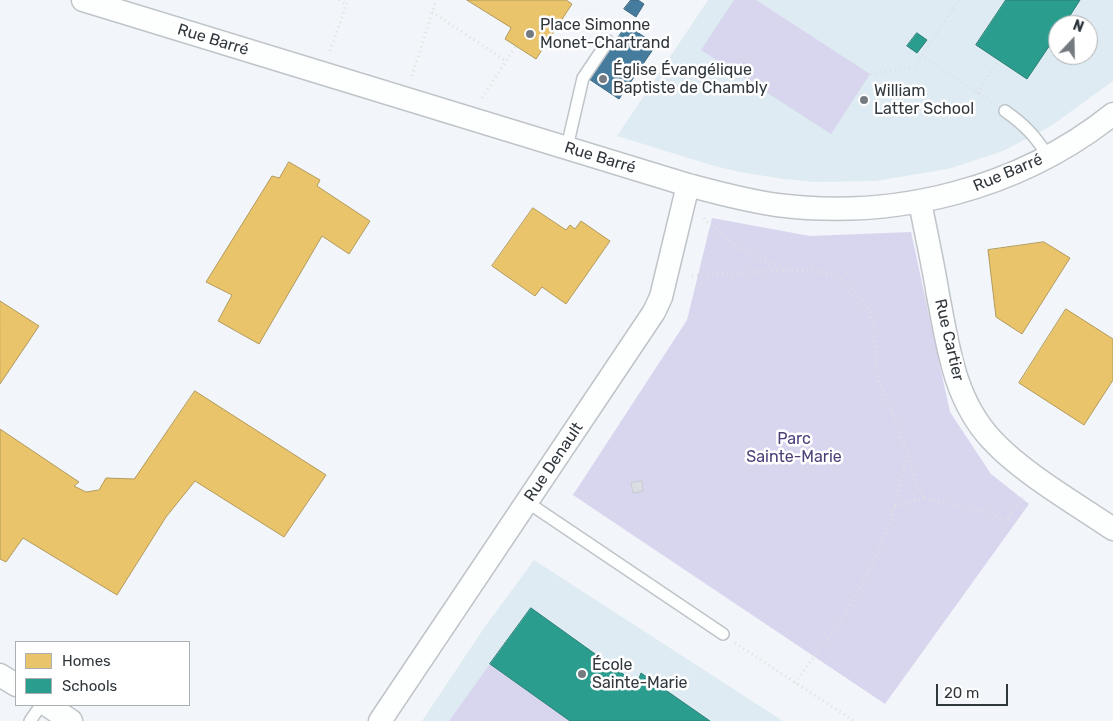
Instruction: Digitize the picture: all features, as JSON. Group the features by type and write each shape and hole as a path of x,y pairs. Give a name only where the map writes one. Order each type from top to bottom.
{"street":[{"name":"Rue Barré","path":"83,0 688,185 761,202 792,206 881,207 920,202 978,187 1048,156 1078,139 1113,114"},
{"name":"Rue Denault","path":"380,721 654,312 661,297 688,185"},
{"name":"Rue Cartier","path":"920,202 950,358 961,392 973,416 991,439 1014,460 1113,529"},
{"path":"0,675 15,684"},
{"path":"48,706 71,721"}],"lane":[{"path":"567,147 583,78 608,41"},
{"path":"1004,111 1025,125 1036,137 1048,156"},
{"path":"527,502 723,634"},
{"path":"30,721 40,706"}],"path":[{"path":"339,0 346,5"},
{"path":"330,52 348,0"},
{"path":"412,77 436,0"},
{"path":"870,74 915,66 960,0"},
{"path":"432,12 506,61"},
{"path":"482,98 516,46"},
{"path":"922,56 1004,111"},
{"path":"977,93 999,60"},
{"path":"706,221 737,247 787,270"},
{"path":"692,276 787,270 816,271 838,277 848,284 869,310 874,322 875,358 879,380 917,486 924,498"},
{"path":"796,683 860,587 876,555 895,507 907,454"},
{"path":"895,507 924,498 992,513 1006,522 1023,497"},
{"path":"723,634 854,721"}],"shaded area":[{"name":"William Latter School","path":"708,0 1113,0 1113,81 1051,126 1003,151 948,169 876,181 815,182 783,179 714,166 617,136"},
{"name":"École Sainte-Marie","path":"534,560 783,721 422,721 484,628"}],"green space":[{"path":"734,0 756,0 870,74 831,134 701,50"},
{"name":"Parc Sainte-Marie","path":"712,218 810,236 911,232 950,412 991,474 1029,504 885,704 573,495 687,320"},
{"path":"490,664 570,721 449,721"}],"building: Homes":[{"name":"Place Simonne Monet-Chartrand","path":"467,0 566,0 572,4 536,59 505,39 511,28"},
{"path":"289,162 320,180 317,186 370,221 349,254 322,236 259,344 218,321 232,295 206,282 272,176 279,178"},
{"path":"533,208 566,230 570,225 575,229 581,221 610,241 566,304 542,287 535,296 492,266"},
{"path":"1044,242 1070,258 1022,334 996,317 988,250"},
{"path":"0,301 39,326 0,384"},
{"path":"1066,309 1113,339 1113,380 1084,425 1019,383"},
{"path":"195,391 326,475 284,537 195,481 166,517 117,595 23,538 6,562 0,559 0,429 79,482 74,486 86,492 99,490 106,478 134,479"}],"building: Schools":[{"path":"1006,0 1080,0 1070,15 1048,15 1048,48 1027,79 976,45"},
{"path":"917,33 927,40 917,53 907,46"},
{"path":"531,608 637,684 641,673 710,721 570,721 490,664"}],"building: Public":[{"path":"631,0 638,0 644,4 636,17 624,9"},
{"path":"627,25 656,45 619,99 589,79"}],"building: Other":[{"path":"642,481 643,491 633,493 631,483"}],"place":[{"name":"Place Simonne Monet-Chartrand","path":"530,34"},
{"name":"Église Évangélique Baptiste de Chambly","path":"603,79"},
{"name":"William Latter School","path":"864,100"},
{"name":"École Sainte-Marie","path":"582,674"}]}
